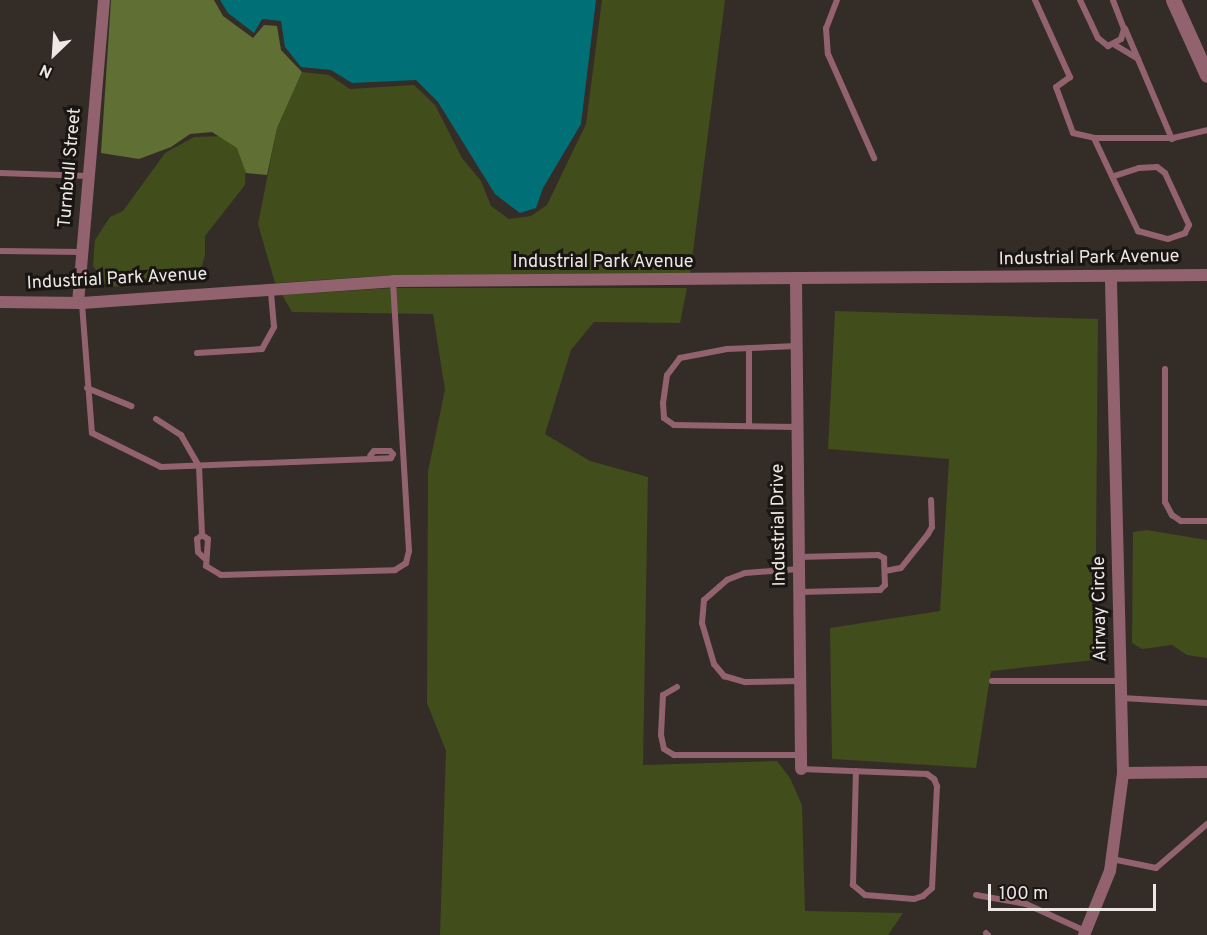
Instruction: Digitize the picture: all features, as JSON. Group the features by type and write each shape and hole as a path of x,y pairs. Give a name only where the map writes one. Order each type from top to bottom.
{"street":[{"name":"Turnbull Street","path":"80,303 82,252 104,0"},
{"path":"1173,0 1207,75"},
{"name":"Industrial Park Avenue","path":"0,302 80,303 393,281 796,281 1207,275"},
{"name":"Airway Circle","path":"1085,933 1111,859 1123,773 1111,276"},
{"name":"Industrial Drive","path":"796,281 801,769"},
{"path":"1123,773 1207,772"}],"lane":[{"path":"837,0 826,27 828,54 874,158"},
{"path":"1035,0 1070,77 1056,87 1069,129 1094,138 1172,138 1207,130"},
{"path":"1080,0 1098,38 1108,46 1115,45 1122,39 1124,28"},
{"path":"1113,0 1172,138"},
{"path":"1115,45 1137,59"},
{"path":"1094,138 1112,177 1138,231 1168,239 1185,233 1189,225 1165,173 1156,167 1139,168 1112,177"},
{"path":"0,173 89,176"},
{"path":"0,251 82,252"},
{"path":"202,535 197,539 198,552 204,558 206,566 221,574 401,568 409,551 393,281"},
{"path":"197,353 262,349 274,327 271,290"},
{"path":"80,303 92,433 161,467 370,456 391,458 393,454 403,454"},
{"path":"796,346 749,348 680,358 667,375 663,402 664,418 674,425 797,427"},
{"path":"749,348 749,425"},
{"path":"1165,369 1165,502 1172,515 1181,521 1207,521"},
{"path":"87,388 131,406"},
{"path":"156,419 181,435 198,466 202,535"},
{"path":"885,571 901,568 928,534 932,527 931,500"},
{"path":"202,535 208,539 209,553 204,558"},
{"path":"799,592 880,590 885,585 884,558 878,555 799,563 745,573 727,580 704,600 702,623 714,664 724,676 745,682 800,681"},
{"path":"992,681 1121,681"},
{"path":"677,687 663,695 661,724 664,749 674,755 801,756"},
{"path":"1122,698 1207,703"},
{"path":"801,769 856,771 927,774 936,782 932,888 918,898 866,895 853,885 856,771"},
{"path":"1111,859 1156,868 1207,824"},
{"path":"976,895 1026,904 1085,933"}],"green space":[{"path":"111,0 214,0 223,16 253,38 264,25 277,26 281,50 302,72 277,128 267,175 246,173 237,148 212,132 190,134 171,147 139,159 101,153"},
{"path":"602,0 725,0 690,275 394,275 275,283 258,224 277,128 302,72 329,75 350,89 414,85 435,105 462,158 481,181 491,206 509,219 531,216 547,205 586,124"},
{"path":"223,136 235,143 246,162 245,185 205,236 205,255 198,281 107,287 93,266 95,240 110,217 123,211 165,153 194,137"},
{"path":"393,288 687,288 680,323 594,322 571,350 545,434 590,461 648,477 643,765 777,761 790,778 802,805 805,911 903,913 888,935 440,935 446,751 427,703 428,471 445,390 433,314 292,312 282,295"},
{"path":"835,311 1098,319 1095,660 991,671 976,768 832,759 830,628 940,611 949,459 828,449"},
{"path":"1147,530 1207,540 1207,658 1187,655 1172,645 1142,649 1132,643 1133,532"}],"water":[{"path":"220,0 596,0 581,124 543,188 536,208 520,213 495,194 438,102 416,80 352,83 331,70 301,67 285,47 281,21 262,19 254,33 228,13"}]}
